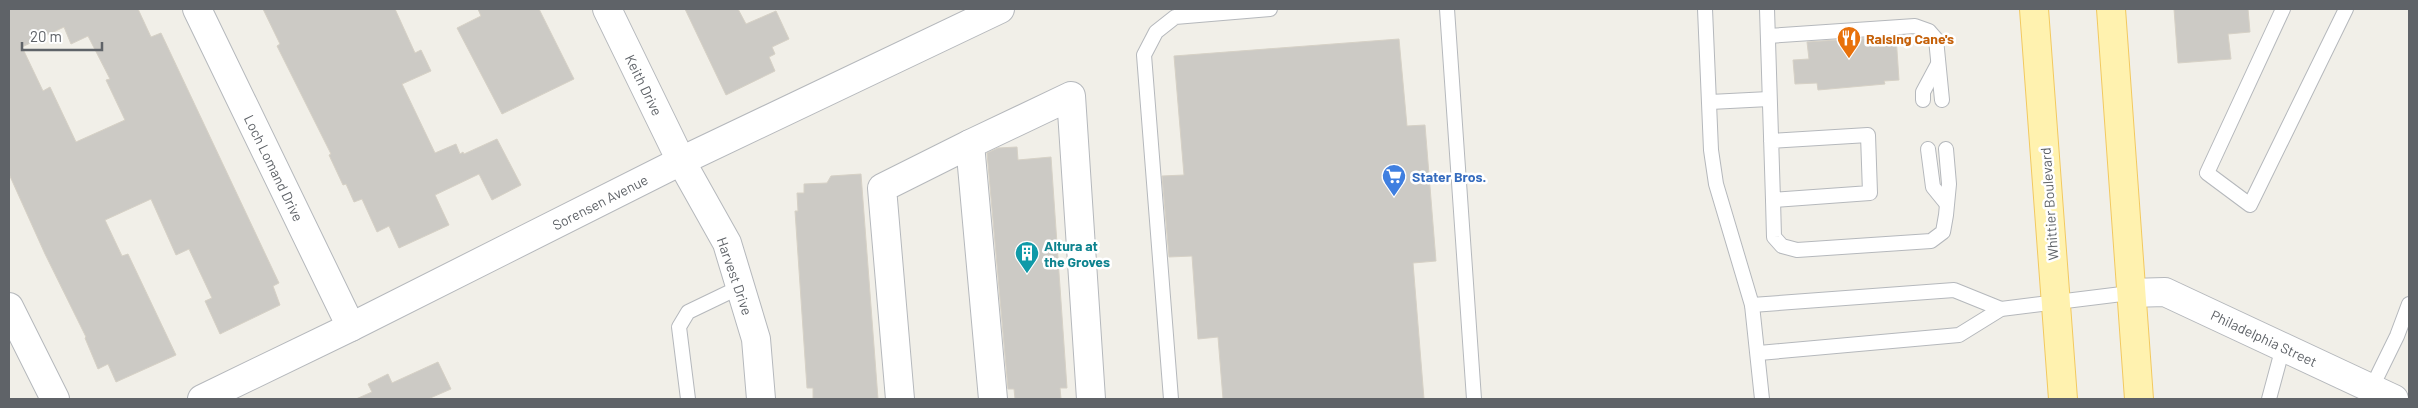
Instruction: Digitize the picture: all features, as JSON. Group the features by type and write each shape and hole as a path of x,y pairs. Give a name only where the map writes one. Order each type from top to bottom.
{"main road":[{"name":"Whittier Boulevard","path":"2034,9 2063,399"},
{"path":"2111,9 2139,399"}],"street":[{"name":"Loch Lomand Drive","path":"197,9 351,327"},
{"name":"Keith Drive","path":"608,9 681,161"},
{"name":"Sorensen Avenue","path":"202,399 351,327 681,161 1000,9"},
{"path":"900,399 882,188 1071,96 1091,399"},
{"path":"970,144 993,399"},
{"name":"Harvest Drive","path":"681,161 727,243 756,338 762,399"},
{"name":"Philadelphia Street","path":"2130,293 2165,292 2380,395"},
{"path":"9,307 55,399"}],"lane":[{"path":"1172,399 1144,55 1156,32 1175,17 1270,9"},
{"path":"1447,9 1474,399"},
{"path":"1706,9 1711,150 1716,184 1752,305 1759,354 1762,399"},
{"path":"1766,9 1774,237 1782,246 1797,250 1931,241 1943,232 1946,215 1949,184 1946,149"},
{"path":"2283,9 2207,173 2250,205 2346,9"},
{"path":"1768,36 1915,26 1929,31 1936,39 1942,100"},
{"path":"1923,100 1923,92 1938,64"},
{"path":"1710,102 1769,98"},
{"path":"1771,141 1868,135 1870,193 1773,200"},
{"path":"1928,149 1932,186 1946,203"},
{"path":"688,399 679,327 688,312 740,287"},
{"path":"1752,305 1954,290 2001,309"},
{"path":"1759,354 1959,335 2001,309 2057,300 2130,293"},
{"path":"2380,395 2393,345 2409,304"},
{"path":"2269,399 2283,347"}],"building":[{"path":"9,9 138,9 151,37 161,33 279,283 273,286 280,305 220,334 205,301 212,298 189,249 176,255 151,199 105,220 122,256 128,254 176,355 116,382 108,364 98,369 86,337 45,254 9,174","holes":["64,27 71,44 88,36 110,79 106,80 125,120 76,142 50,87 43,91 22,47"]},
{"path":"263,9 395,9 415,53 421,50 431,71 402,84 435,153 456,144 460,154 463,152 464,154 497,139 521,185 492,200 479,174 435,195 449,225 399,248 389,226 377,232 362,199 354,202 346,184 343,185 329,155 331,154 277,46 280,44"},
{"path":"478,9 539,9 574,79 502,114 457,28 481,16"},
{"path":"685,9 738,9 746,24 776,11 789,39 772,47 775,54 769,57 775,71 726,95"},
{"path":"2174,9 2248,9 2250,32 2228,34 2231,59 2178,63"},
{"name":"Raising Cane's","path":"1896,36 1899,80 1884,81 1885,84 1818,90 1817,83 1795,84 1793,60 1809,59 1807,42"},
{"path":"1399,39 1407,126 1425,125 1436,261 1413,263 1424,399 1223,399 1218,337 1198,339 1192,256 1169,257 1162,176 1184,175 1174,56"},
{"name":"Altura at the Groves","path":"1017,147 1018,160 1051,157 1067,388 1060,388 1061,399 1015,399 1014,389 1008,389 987,153 998,148"},
{"path":"861,174 878,399 813,399 813,388 807,388 795,211 798,211 797,193 804,193 804,184 827,183 831,176"},
{"path":"438,362 451,389 428,399 356,399 372,392 368,384 388,374 392,383"}],"place":[{"name":"Raising Cane's","path":"1849,59"},
{"name":"Stater Bros.","path":"1394,197"},
{"name":"Altura at the Groves","path":"1027,274"}]}
